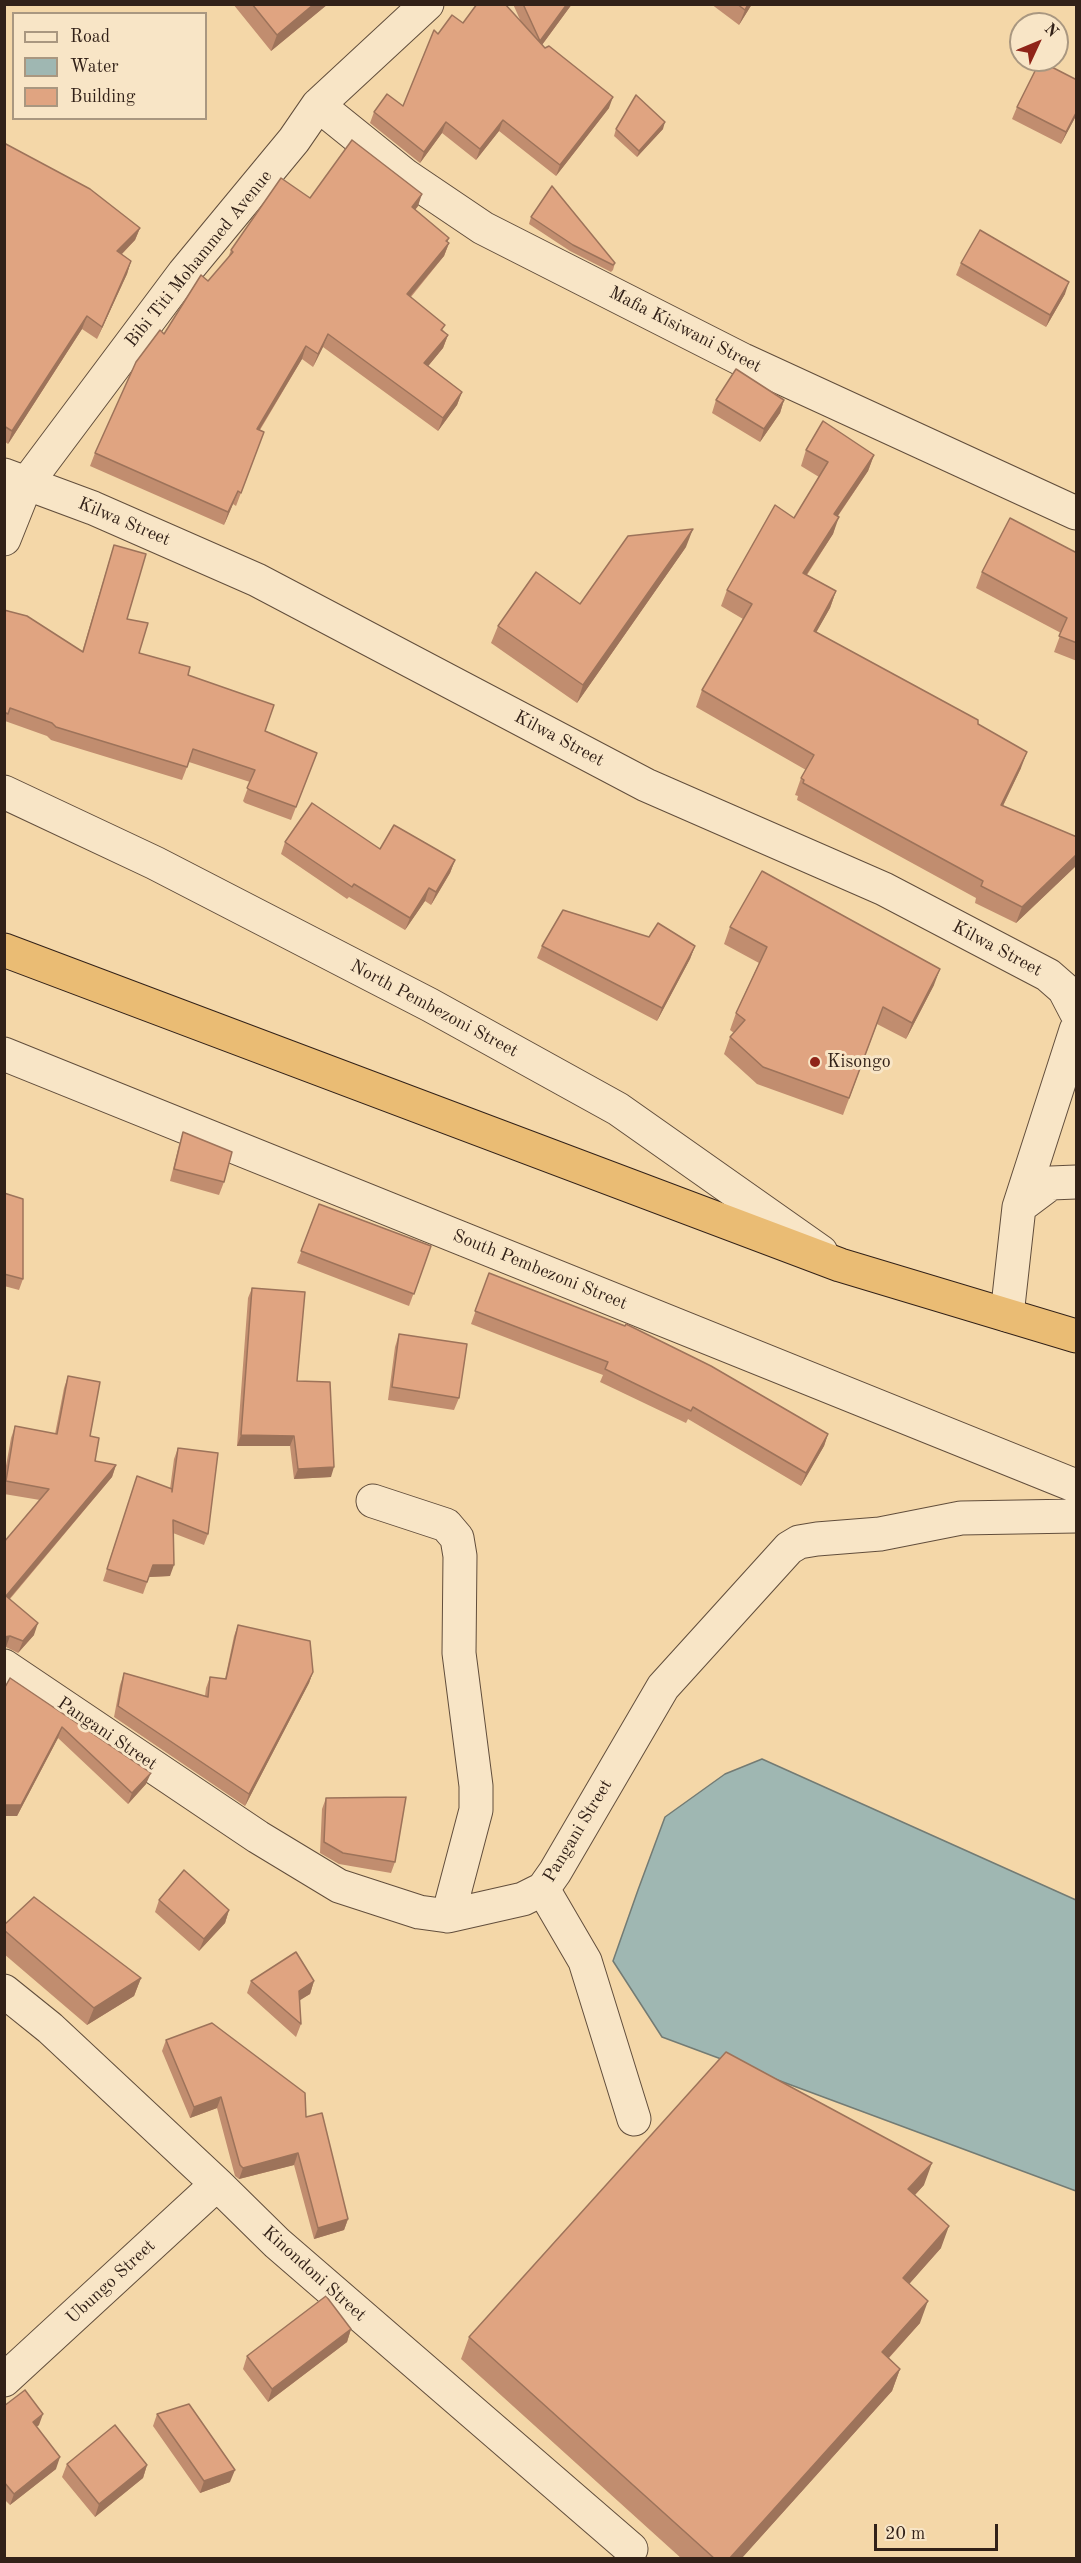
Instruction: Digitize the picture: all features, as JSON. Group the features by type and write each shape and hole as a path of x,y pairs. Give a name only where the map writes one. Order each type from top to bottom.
{"highway":[{"path":"4,950 840,1265 943,1298 1077,1336"}],"street":[{"name":"Bibi Titi Mohammed Avenue","path":"4,539 15,479 294,140 318,105 426,4"},
{"name":"Mafia Kisiwani Street","path":"318,105 406,176 483,228 743,360 1077,513"},
{"name":"Kilwa Street","path":"15,479 93,508 257,580 646,785 884,889 1048,975 1064,989 1077,1012"},
{"name":"North Pembezoni Street","path":"4,792 155,863 430,1005 618,1109 840,1265"},
{"path":"1007,1315 1018,1207 1077,1030"},
{"name":"South Pembezoni Street","path":"4,1054 1077,1486"},
{"path":"1018,1207 1051,1183 1077,1182"},
{"path":"374,1502 446,1525 457,1538 460,1556 459,1653 476,1786 476,1810 448,1916"},
{"name":"Pangani Street","path":"4,1666 258,1837 339,1886 419,1912 448,1916 523,1899 543,1889 663,1687 789,1548 799,1542 880,1534 961,1518 1077,1516"},
{"path":"543,1889 585,1961 634,2119"},
{"name":"Kinondoni Street","path":"4,1990 50,2028 218,2184 277,2243 631,2549"},
{"name":"Ubungo Street","path":"4,2380 218,2184"}],"water":[{"path":"762,1759 1076,1900 1076,2191 662,2037 613,1961 638,1890 665,1817 725,1774"}],"building":[{"path":"252,4 314,4 277,35"},
{"path":"477,4 505,4 545,48 549,46 613,97 560,165 503,120 480,149 446,122 424,152 374,112 387,94 403,106 434,30 438,34 452,15 463,23"},
{"path":"523,4 567,4 540,41"},
{"path":"737,4 748,4 745,10"},
{"path":"1034,72 1061,72 1077,80 1077,111 1066,132 1017,107"},
{"path":"636,95 665,122 639,151 616,129"},
{"path":"352,140 422,194 412,207 449,238 446,241 449,243 407,294 445,325 441,330 448,335 424,363 462,392 443,418 328,334 318,354 306,346 257,429 264,432 241,493 238,491 228,512 95,453 136,362 160,330 164,334 201,275 208,281 233,252 231,250 281,178 310,198"},
{"path":"4,143 90,189 140,228 117,251 131,261 102,327 87,316 12,431 4,426"},
{"path":"552,186 615,263 613,265 573,245 531,217"},
{"path":"980,230 1069,282 1050,315 961,263"},
{"path":"736,369 784,400 764,429 716,400"},
{"path":"823,421 874,455 834,514 839,517 803,573 836,591 814,631 978,720 978,724 1027,752 1001,805 1077,837 1077,854 1022,907 981,886 983,881 803,783 804,780 801,778 814,755 702,690 752,604 727,590 775,505 794,518 828,462 806,450"},
{"path":"1010,518 1077,553 1077,643 1059,636 1067,618 982,572"},
{"path":"693,529 583,685 498,626 536,572 580,604 628,536"},
{"path":"114,545 146,554 127,619 148,623 139,653 190,667 188,675 274,705 265,731 317,753 296,807 247,788 255,770 193,749 187,767 56,727 52,723 10,708 8,714 4,712 4,610 27,616 83,652"},
{"path":"312,803 380,849 394,825 455,860 436,892 429,888 410,918 354,884 352,887 285,842"},
{"path":"762,871 940,969 912,1023 883,1007 849,1098 763,1067 730,1037 745,1020 736,1013 767,947 730,927"},
{"path":"563,910 649,937 658,923 695,946 662,1008 542,946"},
{"path":"183,1132 232,1152 224,1182 174,1169"},
{"path":"4,1193 23,1199 23,1279 4,1274"},
{"path":"319,1204 431,1246 414,1294 301,1251"},
{"path":"489,1273 625,1326 626,1324 711,1366 828,1434 806,1473 693,1407 691,1411 605,1369 608,1362 475,1311"},
{"path":"252,1288 305,1292 297,1381 330,1382 334,1467 298,1469 294,1436 241,1435"},
{"path":"399,1334 467,1344 459,1398 392,1387"},
{"path":"68,1376 100,1382 90,1436 99,1438 95,1461 116,1465 6,1596 38,1623 23,1641 10,1636 4,1637 4,1542 49,1489 6,1481 15,1426 57,1434"},
{"path":"178,1448 218,1453 208,1534 173,1520 174,1565 153,1565 147,1582 107,1569 137,1476 172,1489 172,1492"},
{"path":"238,1625 310,1641 313,1672 249,1794 118,1706 124,1673 208,1697 210,1677 226,1679"},
{"path":"10,1678 151,1773 132,1793 62,1727 21,1805 4,1804 4,1689"},
{"path":"406,1797 395,1862 343,1853 324,1842 326,1798"},
{"path":"184,1870 229,1910 204,1939 159,1900"},
{"path":"34,1897 141,1978 94,2008 4,1930 4,1925"},
{"path":"296,1952 314,1981 299,1991 301,2024 251,1981"},
{"path":"212,2023 305,2093 306,2117 322,2113 348,2219 318,2228 298,2153 243,2168 240,2165 221,2097 194,2107 166,2040"},
{"path":"726,2052 932,2163 908,2189 949,2226 903,2278 928,2301 882,2352 900,2369 729,2559 715,2559 469,2337"},
{"path":"326,2296 351,2329 272,2389 247,2356"},
{"path":"25,2390 43,2414 33,2422 60,2457 14,2494 4,2482 4,2406"},
{"path":"189,2404 235,2470 204,2481 157,2414"},
{"path":"115,2425 147,2465 99,2504 67,2464"}],"place":[{"name":"Kisongo","path":"815,1062"}]}
